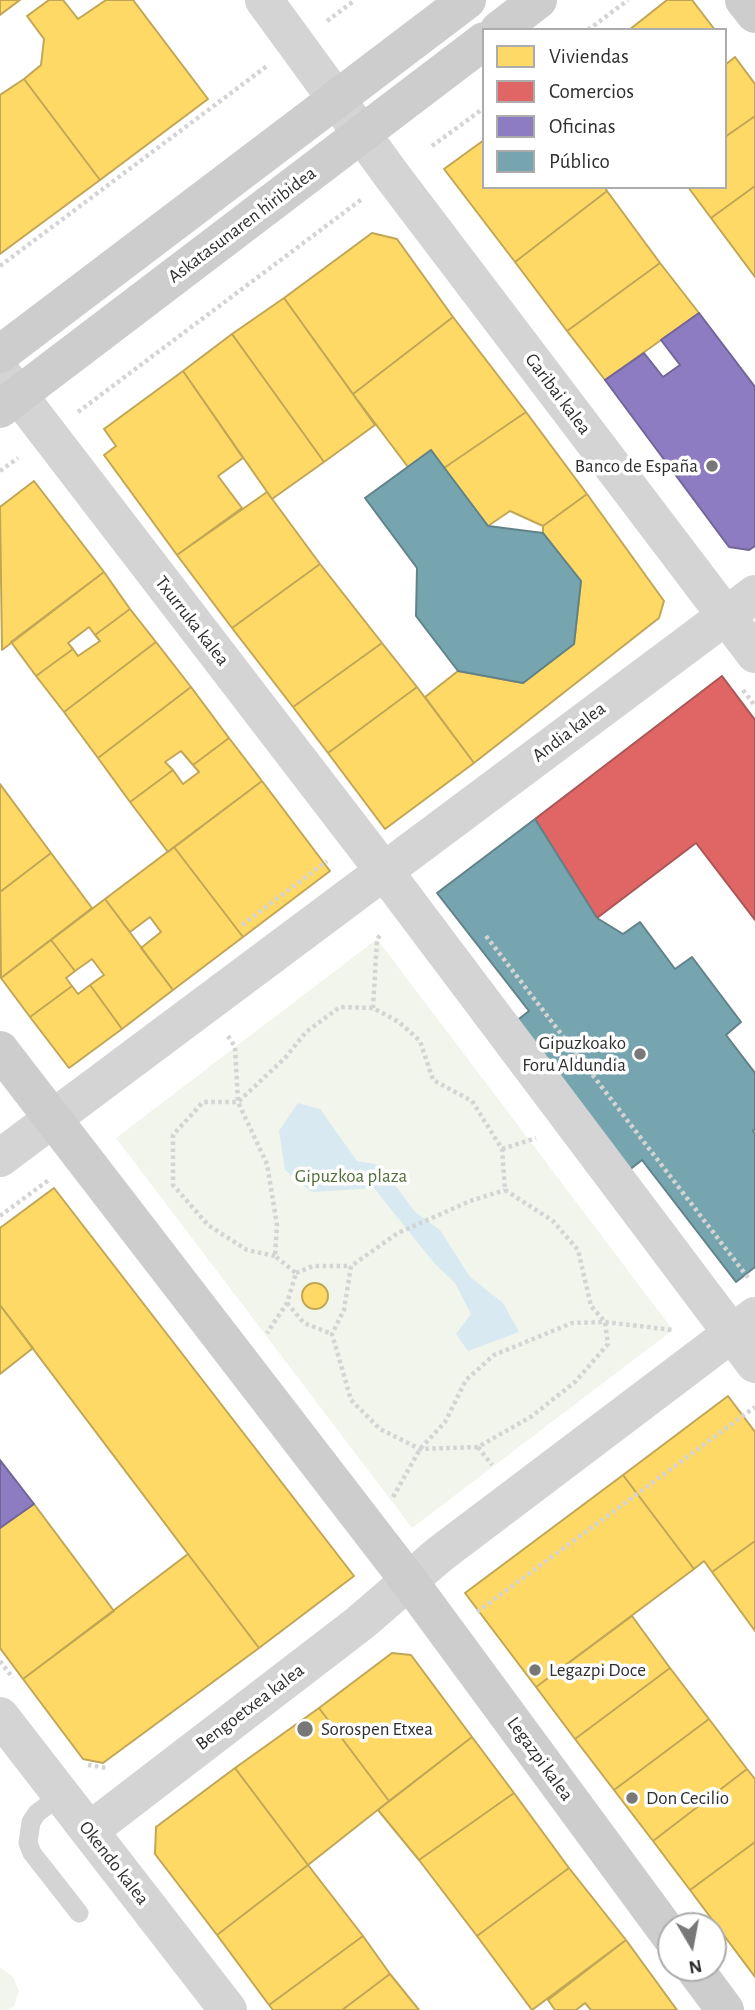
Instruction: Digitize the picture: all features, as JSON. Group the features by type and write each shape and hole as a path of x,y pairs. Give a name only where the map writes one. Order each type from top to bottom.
{"main road":[{"path":"0,354 467,0"},
{"path":"502,28 538,0"},
{"path":"744,0 755,14"},
{"name":"Askatasunaren hiribidea","path":"6,392 361,134 482,43"},
{"path":"0,1050 409,1581"},
{"name":"Legazpi kalea","path":"409,1581 657,1918"},
{"path":"704,1982 725,2010"}],"street":[{"name":"Garibai kalea","path":"264,0 361,134 740,604 755,654"},
{"name":"Txurruka kalea","path":"6,392 49,434 395,885"},
{"name":"Andia kalea","path":"395,885 740,604"},
{"path":"0,1158 206,1003 395,885 743,1325 755,1364"},
{"path":"409,1581 440,1554 743,1325"},
{"name":"Bengoetxea kalea","path":"89,1831 360,1623 409,1581"},
{"name":"Okendo kalea","path":"0,1716 228,2010"}],"lane":[{"path":"61,1795 37,1813 28,1831 28,1843 32,1853 79,1913"}],"path":[{"path":"0,265 355,0"},
{"path":"591,28 628,0"},
{"path":"432,146 482,109"},
{"path":"0,471 363,199"},
{"path":"373,1008 377,939 395,885"},
{"path":"481,930 745,1275"},
{"path":"206,1003 235,1047 237,1102 267,1164 277,1225 275,1256"},
{"path":"296,1273 275,1256 247,1250 208,1225 173,1185 173,1135 203,1102 237,1102 285,1058 306,1032 340,1007 373,1008 400,1022 420,1041 433,1080 472,1101 502,1149 505,1190"},
{"path":"0,1216 59,1172"},
{"path":"296,1273 313,1266 351,1266 398,1233 470,1201 505,1190 554,1221 578,1250 591,1306 605,1322 608,1344 575,1382 532,1416 478,1447 420,1449 380,1429 351,1400 332,1334 344,1310 351,1266"},
{"path":"266,1335 287,1303 296,1273"},
{"path":"287,1303 304,1324 332,1334"},
{"path":"391,1500 420,1449 444,1422 466,1380 494,1355 572,1323 605,1322 684,1333"},
{"path":"479,1611 755,1407"},
{"path":"478,1447 499,1474"},
{"path":"107,1768 118,1760"}],"green space":[{"name":"Gipuzkoa plaza","path":"377,939 673,1330 412,1528 116,1138"},
{"path":"0,1967 13,1977 19,1991 14,2006 8,2010 0,2010"}],"shaded area":[{"path":"298,1103 320,1109 357,1161 380,1165 415,1212 440,1230 470,1277 503,1303 519,1332 468,1351 456,1334 471,1314 455,1283 435,1264 374,1188 312,1192 285,1170 279,1131"}],"building: Viviendas":[{"path":"0,0 20,0 0,15"},
{"path":"49,0 63,0 78,19 106,0 133,0 208,99 100,180 24,79 41,65 44,39 27,16"},
{"path":"667,0 692,0 713,28 632,28"},
{"path":"735,57 755,84 755,116 727,136 727,63"},
{"path":"24,79 100,180 0,254 0,95"},
{"path":"755,116 755,186 711,218 689,189 727,189 727,136"},
{"path":"482,141 482,189 607,191 515,262 444,169"},
{"path":"755,186 755,277 711,218"},
{"path":"607,191 660,263 567,331 515,262"},
{"path":"372,233 397,239 453,317 353,394 284,298"},
{"path":"660,263 699,313 605,380 567,331"},
{"path":"284,298 375,425 324,462 232,334"},
{"path":"453,317 526,412 444,468 431,450 408,467 353,394"},
{"path":"232,334 324,462 272,499 183,371"},
{"path":"183,371 243,458 218,476 242,508 177,555 104,455 116,446 104,429"},
{"path":"526,412 587,494 543,526 510,511 488,526 444,468"},
{"path":"34,481 104,572 2,650 0,507"},
{"path":"267,492 320,564 232,628 177,555"},
{"path":"587,494 664,601 659,618 474,763 425,697 458,671 523,683 574,644 581,581 543,533 543,526"},
{"path":"320,564 382,643 293,707 232,628"},
{"path":"104,572 130,609 95,635 89,627 68,643 73,649 36,676 11,642"},
{"path":"130,609 156,642 64,712 36,676 73,649 78,656 100,641 95,635"},
{"path":"156,642 191,687 98,758 64,712"},
{"path":"382,643 417,687 328,753 293,707"},
{"path":"191,687 229,738 193,765 181,751 165,762 173,770 130,802 98,758"},
{"path":"417,687 474,763 385,829 328,753"},
{"path":"229,738 262,781 168,852 130,802 173,770 183,784 199,772 193,765"},
{"path":"262,781 330,871 243,937 174,847"},
{"path":"0,784 51,853 0,892"},
{"path":"174,847 243,937 173,990 141,948 161,932 150,917 130,932 105,899"},
{"path":"51,853 92,908 1,978 0,892"},
{"path":"105,899 173,990 122,1029 90,985 104,975 92,959 75,971 51,940"},
{"path":"51,940 75,971 66,978 72,986 30,1017 1,978"},
{"path":"90,985 122,1029 69,1068 30,1017 72,986 78,994"},
{"path":"54,1188 354,1576 259,1648 0,1305 0,1228"},
{"path":"315,1283 324,1287 328,1296 324,1305 315,1309 306,1305 302,1296 306,1287"},
{"path":"0,1305 33,1348 0,1374"},
{"path":"728,1396 755,1432 755,1541 712,1572 704,1561 694,1569 623,1475"},
{"path":"623,1475 694,1569 536,1687 465,1593"},
{"path":"34,1504 114,1611 23,1679 0,1648 0,1528"},
{"path":"755,1541 755,1631 712,1572"},
{"path":"188,1554 259,1648 103,1763 83,1759 23,1679"},
{"path":"632,1616 670,1668 575,1739 536,1687"},
{"path":"392,1653 411,1655 472,1737 389,1801 319,1708"},
{"path":"670,1668 709,1719 614,1790 575,1739"},
{"path":"319,1708 389,1801 308,1865 235,1768"},
{"path":"709,1719 747,1769 653,1841 614,1790"},
{"path":"472,1737 514,1793 419,1860 378,1810"},
{"path":"235,1768 308,1865 217,1935 155,1854 156,1827"},
{"path":"747,1769 755,1779 755,1842 690,1890 653,1841"},
{"path":"514,1793 569,1868 477,1936 419,1860"},
{"path":"755,1842 755,1977 727,1940 727,1912 706,1912 690,1890"},
{"path":"308,1865 363,1936 269,2005 217,1935"},
{"path":"569,1868 626,1940 532,2010 477,1936"},
{"path":"363,1936 390,1974 342,2010 273,2010 269,2005"},
{"path":"626,1940 677,2010 591,2010 585,2003 576,2010 555,2010 548,2000"},
{"path":"390,1974 419,2010 342,2010"}],"building: Comercios":[{"path":"722,676 755,720 755,920 696,843 597,918 535,819"}],"building: Oficinas":[{"name":"Banco de España","path":"699,313 755,387 755,546 749,550 729,547 605,380 644,353 663,377 680,365 661,340"},
{"path":"0,1460 34,1504 0,1528"}],"building: Público":[{"path":"431,450 488,526 543,533 581,581 574,644 523,683 458,671 416,616 417,568 365,498"},
{"name":"Gipuzkoako Foru Aldundia","path":"535,819 597,918 623,934 640,922 675,969 692,957 741,1022 726,1035 755,1073 755,1267 736,1282 642,1160 628,1171 515,1022 529,1011 437,893"}],"place":[{"name":"Banco de España","path":"712,466"},
{"name":"Gipuzkoako Foru Aldundia","path":"640,1054"},
{"name":"Legazpi Doce","path":"535,1670"},
{"name":"Sorospen Etxea","path":"305,1729"},
{"name":"Don Cecilio","path":"632,1798"}]}
